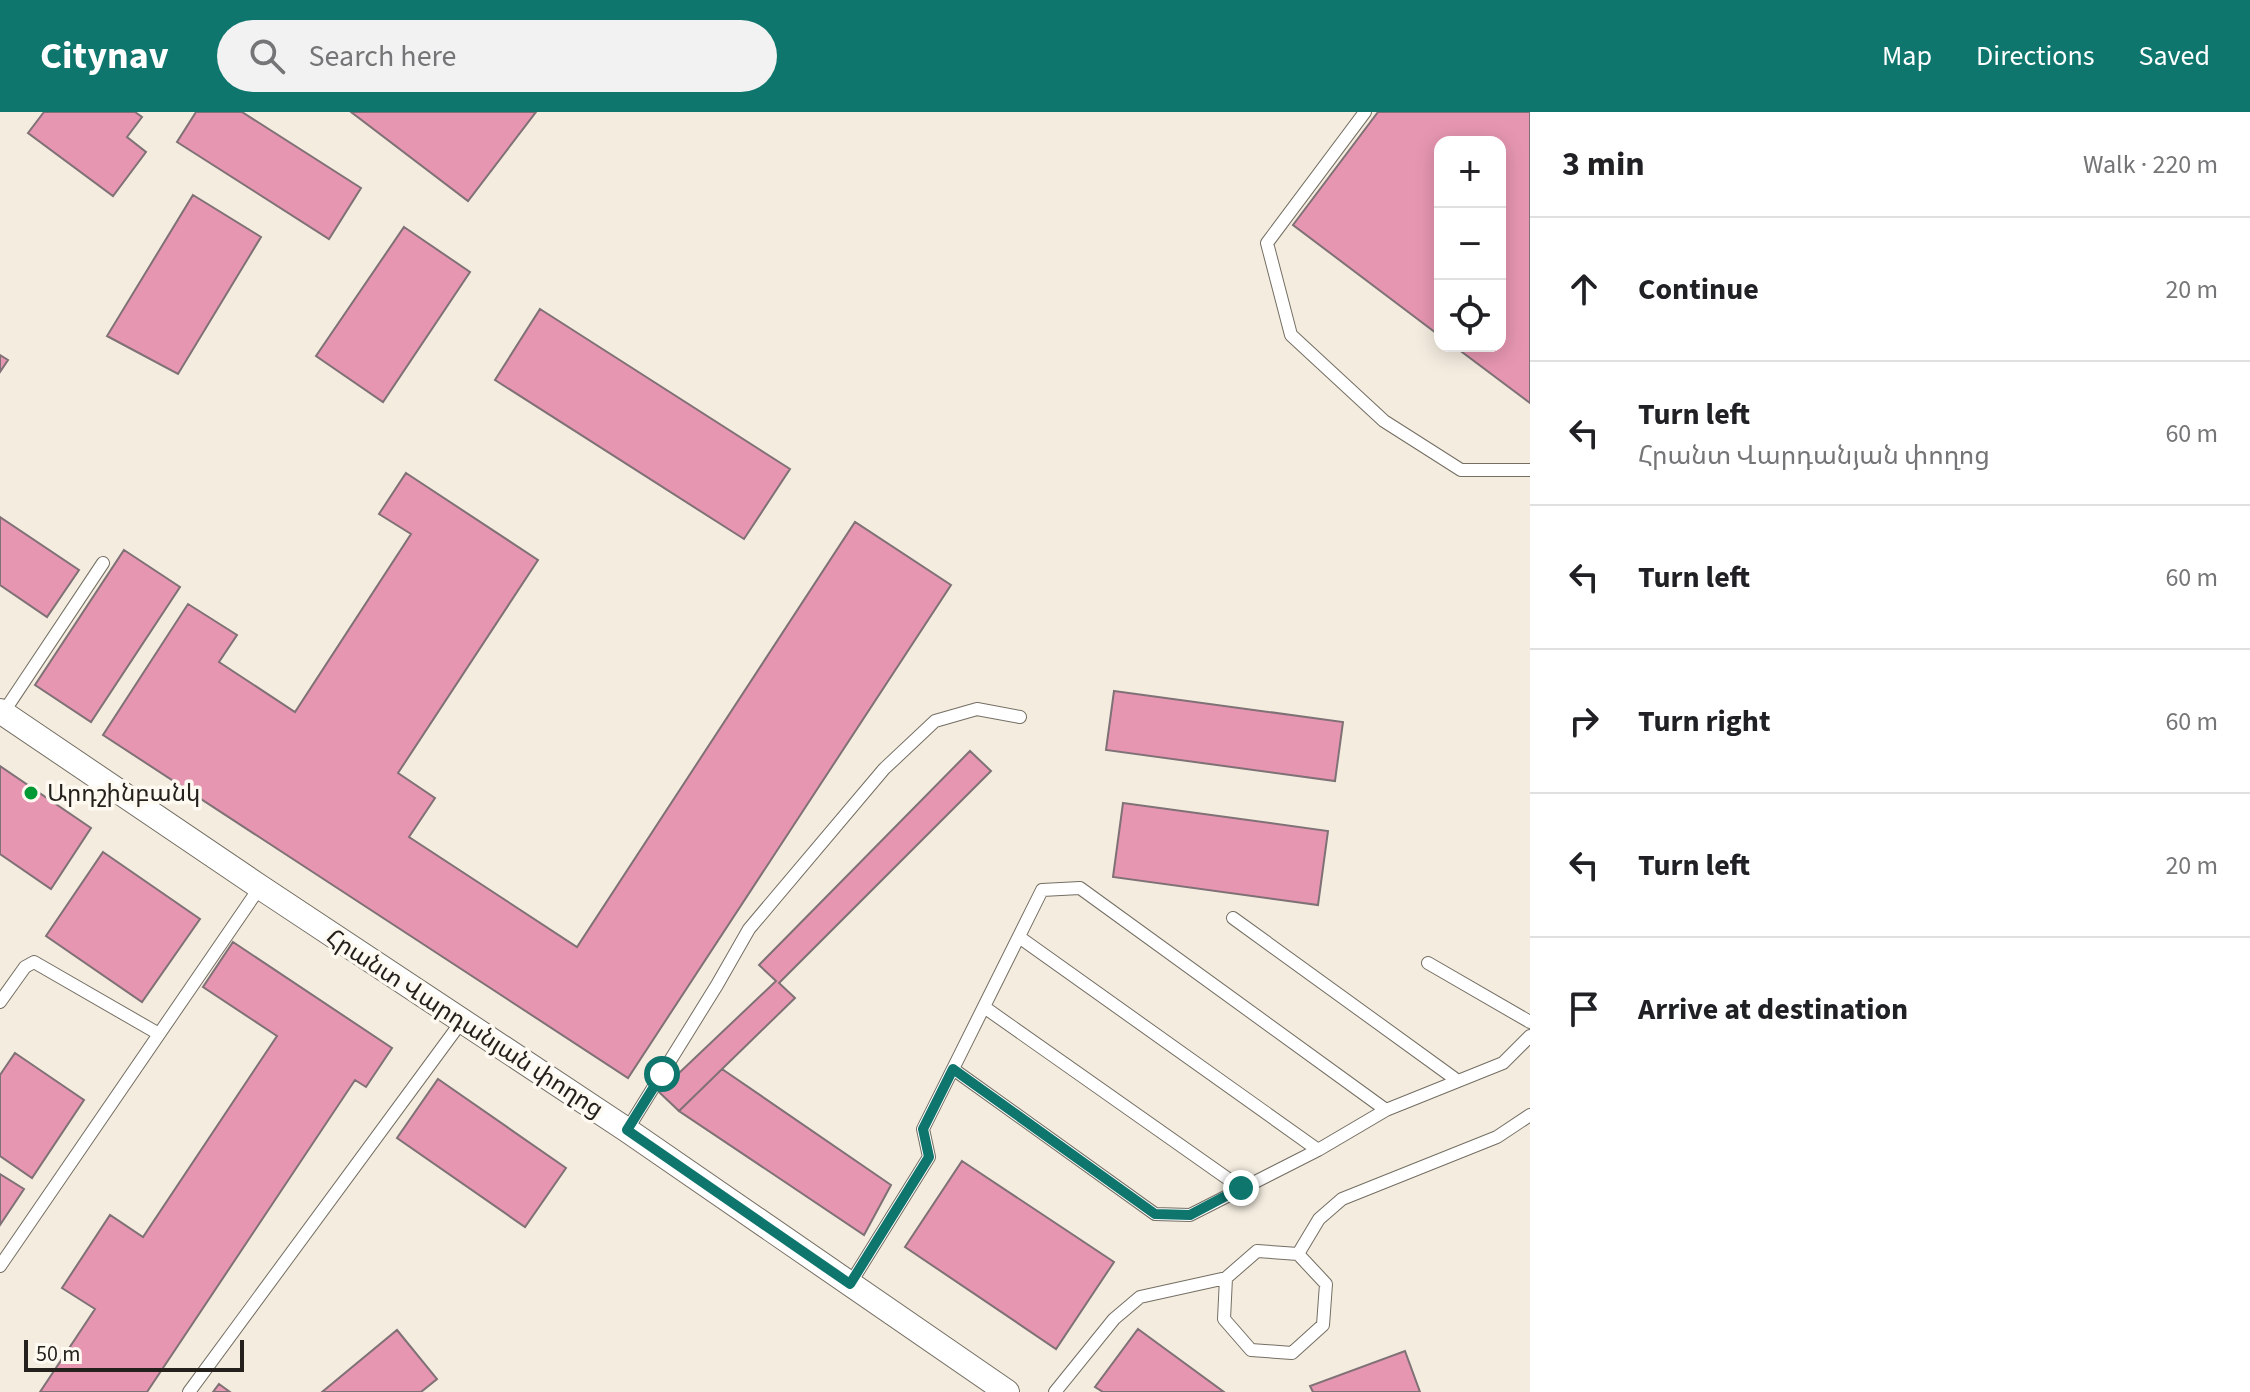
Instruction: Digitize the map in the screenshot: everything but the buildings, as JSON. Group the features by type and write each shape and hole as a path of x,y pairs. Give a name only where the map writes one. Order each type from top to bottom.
{"street":[{"name":"Հրանտ Վարդանյան փողոց","path":"2,712 627,1130 1007,1392"}],"lane":[{"path":"1365,112 1267,243 1291,335 1384,421 1461,470 1530,470"},
{"path":"2,712 103,563"},
{"path":"627,1130 749,929 884,769 935,721 977,709 1020,717"},
{"path":"0,1266 260,887"},
{"path":"850,1284 929,1157 923,1129 1042,890 1080,888 1386,1110"},
{"path":"1233,918 1458,1081"},
{"path":"1019,937 1318,1150"},
{"path":"0,1002 25,967 34,962 159,1034"},
{"path":"1428,963 1530,1022"},
{"path":"984,1007 1241,1188"},
{"path":"189,1392 462,1021"},
{"path":"953,1069 1155,1214 1190,1215 1318,1150 1386,1110 1503,1063 1530,1036"},
{"path":"1298,1254 1319,1219 1342,1199 1497,1137 1530,1115"},
{"path":"1055,1392 1114,1319 1140,1297 1226,1278 1257,1251 1298,1254 1326,1284 1323,1325 1292,1353 1251,1350 1224,1319 1226,1278"}],"place":[{"name":"Արդշինբանկ","path":"31,793"}],"route":[{"path":"662,1074 627,1130 850,1284 929,1157 923,1129 953,1069 1155,1214 1190,1215 1241,1188"}]}
